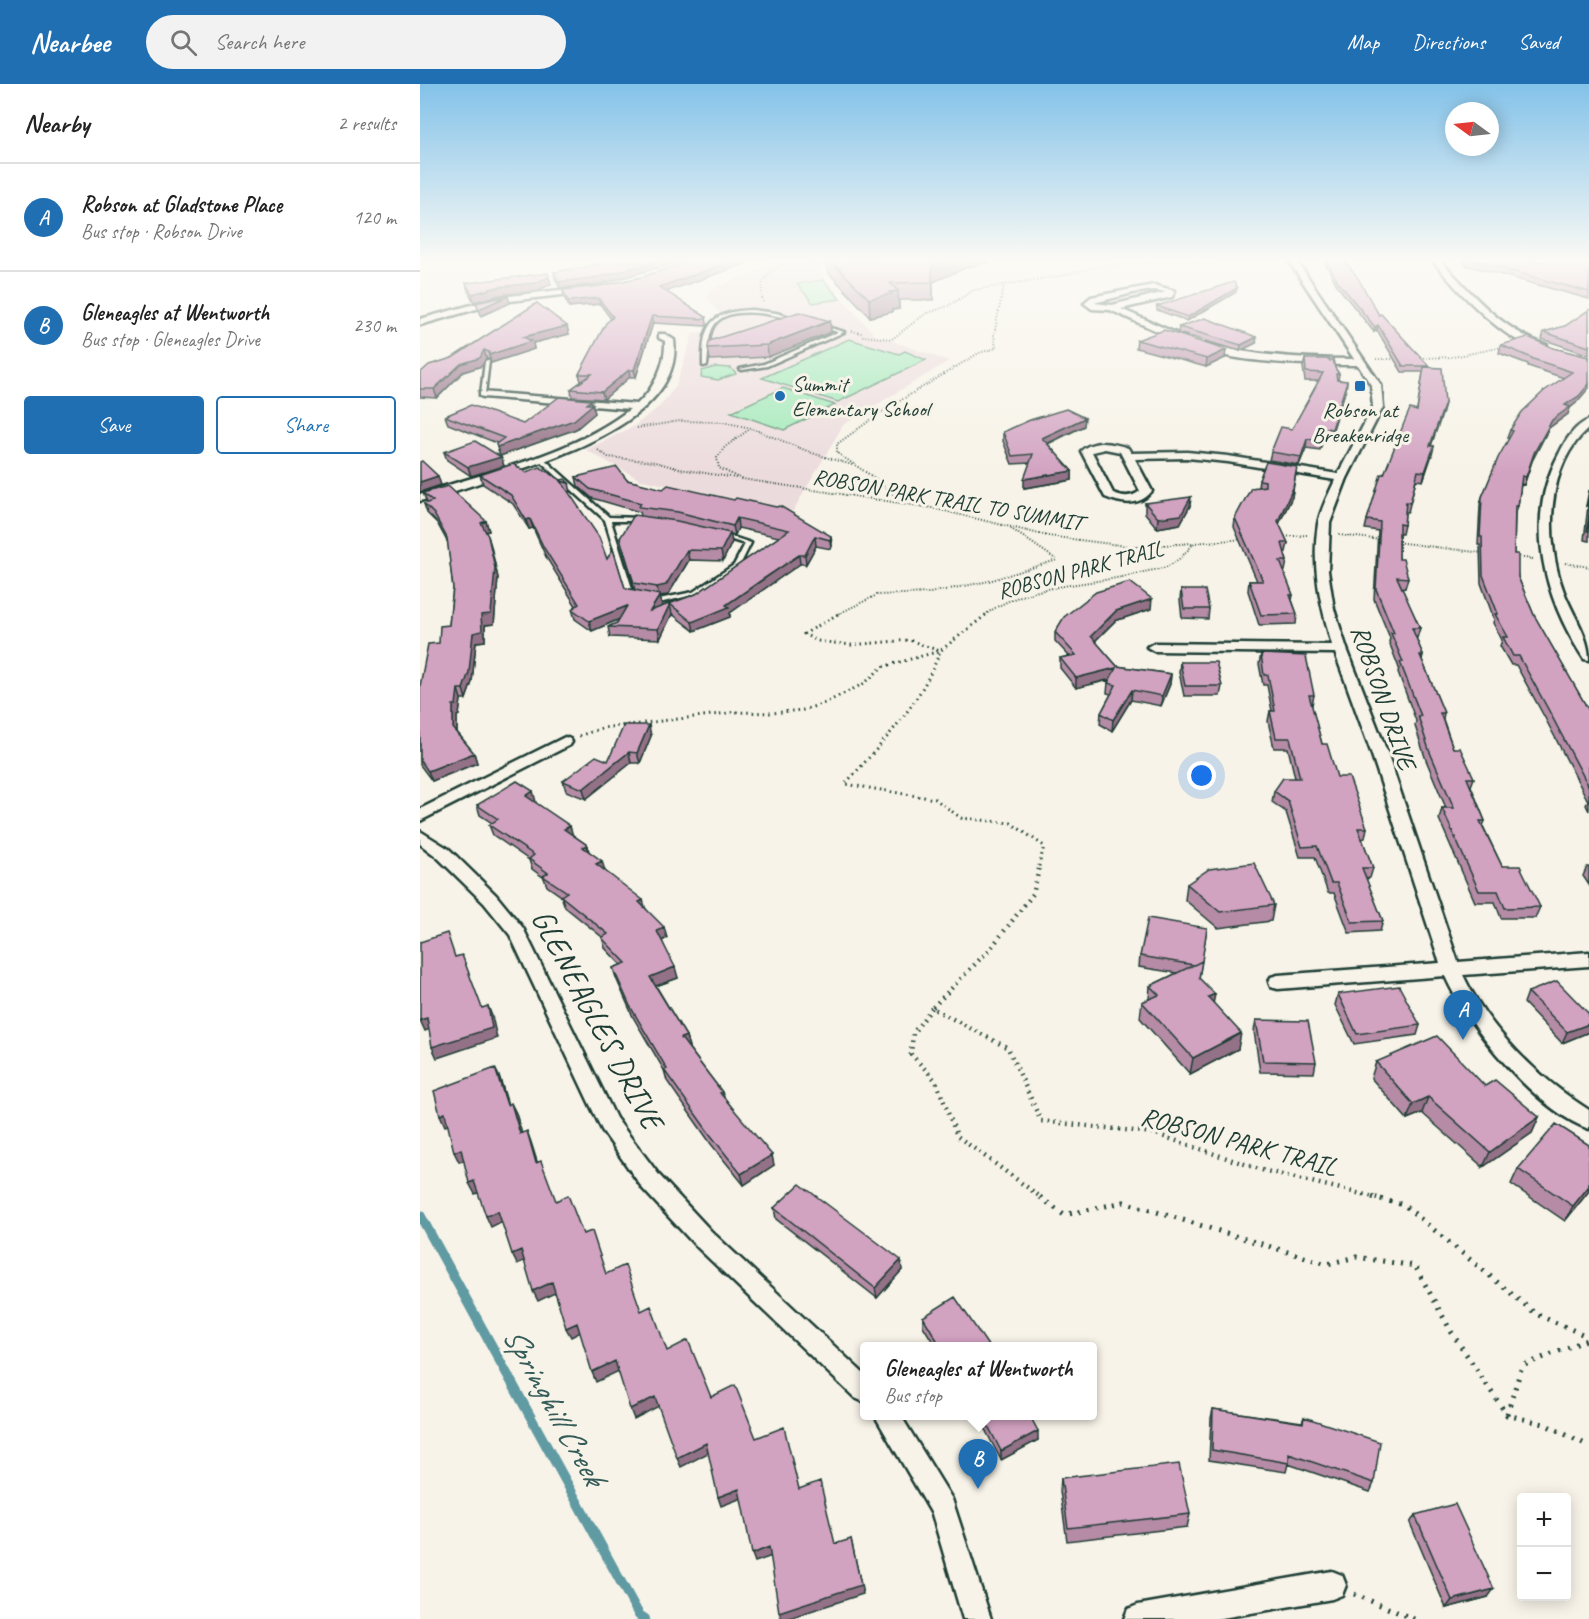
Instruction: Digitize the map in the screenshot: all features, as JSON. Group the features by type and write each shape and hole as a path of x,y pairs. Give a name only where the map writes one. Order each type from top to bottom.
{"street":[{"path":"1168,333 1194,344 1257,358 1305,362 1365,361"},
{"name":"ROBSON DRIVE","path":"1345,333 1365,361 1376,385 1378,407 1341,478 1324,523 1322,571 1328,609 1340,649 1379,752 1451,969 1472,1010 1519,1067 1589,1122"},
{"path":"1512,333 1528,342 1553,351"},
{"path":"420,498 540,458 606,430 640,407 661,381 671,347 669,340 662,336"},
{"path":"483,394 640,407"},
{"path":"1589,423 1580,430 1558,462 1545,515 1550,571 1570,624 1589,656"},
{"path":"1101,446 1112,446 1124,450 1128,456 1146,491 1142,497 1131,500 1108,495 1086,451 1101,446"},
{"path":"1128,456 1186,455 1228,459 1341,478"},
{"path":"1154,647 1340,649"},
{"path":"420,816 565,742"},
{"name":"GLENEAGLES DRIVE","path":"420,836 443,854 490,899 517,932 609,1124 651,1182 703,1238 860,1386"},
{"path":"1278,982 1589,959"},
{"path":"889,1420 944,1508 976,1619"},
{"path":"1138,1619 1332,1585"}],"lane":[{"path":"705,365 710,333"},
{"path":"741,369 765,365 841,333"},
{"path":"483,394 488,361"},
{"path":"540,458 608,519 631,596 659,601 695,593 737,566 748,543 713,532"},
{"path":"608,519 648,519"}],"path":[{"path":"860,333 863,336 877,340 892,339 900,333"},
{"path":"904,503 876,479 837,453 837,444 892,405 979,353 996,348 994,333"},
{"path":"1418,358 1453,357 1510,345"},
{"path":"1365,361 1406,358"},
{"path":"606,430 629,430 658,422 701,420 751,428 812,453 849,463 876,479"},
{"name":"ROBSON PARK TRAIL TO SUMMIT","path":"751,428 725,447 717,458 719,468 740,478 904,503 957,513 1048,536 1135,547 1194,543"},
{"path":"584,440 608,457 655,462 680,469 740,478"},
{"name":"ROBSON PARK TRAIL","path":"940,651 909,640 851,645 817,641 804,634 876,595 930,593 988,581 1057,560 1010,528"},
{"path":"1273,537 1307,535"},
{"path":"1335,535 1382,540"},
{"name":"ROBSON PARK TRAIL","path":"565,742 602,728 737,712 771,713 803,710 865,682 882,667 940,651 1002,602 1065,586 1123,578 1170,565 1184,555 1194,543 1251,539"},
{"path":"1394,542 1487,554"},
{"path":"1511,556 1534,559"},
{"path":"1562,563 1589,567"},
{"name":"ROBSON PARK TRAIL","path":"940,651 934,670 901,720 845,784 935,799 961,818 1011,824 1044,846 1033,894 991,948 932,1008 1008,1048 1041,1121 1154,1133 1262,1170 1404,1205 1536,1314 1589,1338"},
{"path":"932,1008 913,1033 911,1054 936,1081 957,1136 1064,1215 1124,1202 1327,1264 1356,1257 1415,1266 1452,1333 1506,1414 1544,1424 1589,1446"},
{"path":"1506,1414 1522,1366 1589,1338"},
{"path":"1332,1585 1414,1619"}],"shaded area":[{"name":"Summit Elementary School","path":"873,333 949,361 843,425 793,511 641,480 586,450 634,426 660,406 676,386 693,334"}],"green space":[{"path":"849,339 899,354 905,351 926,360 838,402 762,378"},
{"path":"715,367 731,368 736,374 718,380 701,377 702,371"},
{"path":"783,388 835,405 784,430 731,412"}],"building":[{"path":"491,333 540,333 523,337 532,341 489,355 489,352 484,350 480,358 461,364 434,389 420,389 420,373 429,365 452,358"},
{"path":"601,333 646,333 634,370 629,370 602,392 571,389 592,374 579,374"},
{"path":"735,333 799,333 767,345 708,348 709,341"},
{"path":"1157,333 1172,333 1226,350 1207,359 1137,340"},
{"path":"1198,333 1245,333 1257,337 1241,345"},
{"path":"1383,333 1398,333 1429,366 1403,366"},
{"path":"1546,333 1589,333 1589,347"},
{"path":"1528,337 1553,348 1589,357 1589,384 1579,396 1565,405 1570,407 1552,420 1534,453 1526,477 1522,476 1518,506 1515,506 1514,554 1518,554 1518,577 1534,615 1589,711 1589,787 1519,656 1513,656 1503,637 1508,637 1495,614 1498,614 1483,575 1482,537 1480,537 1482,497 1498,458 1513,431 1510,430 1522,412 1544,391 1572,372 1530,358 1532,358 1501,345"},
{"path":"1305,359 1329,359 1330,361 1333,359 1339,374 1336,374 1337,380 1347,381 1332,429 1326,428 1322,441 1307,439 1301,457 1271,452 1281,427 1292,429 1323,373 1306,372"},
{"path":"1424,367 1442,368 1445,403 1430,446 1434,446 1425,472 1418,471 1410,503 1406,502 1404,525 1399,524 1399,559 1403,559 1408,578 1397,577 1420,628 1412,628 1423,655 1420,655 1444,713 1440,713 1453,748 1460,748 1474,778 1467,778 1485,821 1480,821 1502,866 1520,866 1540,907 1505,908 1498,891 1479,891 1442,808 1454,808 1429,750 1418,716 1421,716 1391,633 1394,633 1376,589 1380,522 1367,520 1381,474 1384,474 1410,409 1417,411"},
{"path":"559,397 591,400 587,404 593,404 574,420 497,447 496,444 504,438 445,416 471,405 523,424"},
{"path":"1066,409 1085,418 1042,438 1072,471 1024,479 1033,454 1012,456 1003,432 1030,420"},
{"path":"475,441 501,457 468,467 444,452"},
{"path":"422,461 438,476 420,482 420,462"},
{"path":"1266,462 1297,467 1293,488 1278,521 1288,543 1282,543 1287,561 1280,561 1293,595 1290,595 1297,614 1261,615 1249,581 1263,581 1235,518 1251,488 1265,486 1265,481 1259,480"},
{"path":"513,464 526,472 540,467 569,483 561,481 599,537 607,559 613,549 625,588 660,595 650,611 696,594 789,530 737,518 733,526 678,512 639,507 641,503 590,489 576,477 617,467 627,480 663,489 668,485 734,500 736,498 780,506 831,536 830,540 815,536 805,555 799,555 760,581 726,605 729,607 692,622 670,604 658,629 608,627 617,623 627,606 589,621 572,609 579,604 544,548 530,519 526,520 511,495 480,475"},
{"path":"448,486 486,521 481,523 488,536 495,568 491,614 481,615 482,631 473,633 469,672 463,689 458,689 456,705 453,705 453,728 474,753 428,771 420,760 420,686 428,644 439,643 440,626 449,625 453,588 447,538 434,514 424,504 433,501 423,493"},
{"path":"1191,497 1181,515 1158,518 1145,503"},
{"path":"634,515 677,521 730,533 721,551 687,550 666,585 657,587 634,583 620,538"},
{"path":"1130,582 1152,599 1116,611 1091,636 1117,666 1171,674 1162,696 1132,690 1113,720 1101,713 1116,685 1108,683 1116,668 1076,678 1060,658 1076,655 1055,632 1064,617 1096,592"},
{"path":"1181,590 1205,590 1209,609 1184,609"},
{"path":"1261,654 1306,656 1314,695 1309,695 1322,744 1327,744 1337,777 1349,777 1367,828 1358,828 1373,868 1362,868 1383,921 1352,922 1337,883 1331,883 1317,846 1302,847 1288,801 1274,791 1283,778 1300,778 1290,738 1276,738 1270,711 1275,711 1268,675 1264,675"},
{"path":"1180,662 1216,662 1222,686 1185,686"},
{"path":"624,725 649,725 637,753 629,752 583,789 563,781 596,756 608,761"},
{"path":"517,781 533,791 526,796 570,826 564,829 587,845 583,847 602,861 596,864 643,900 639,902 664,927 657,931 675,967 650,977 686,1036 681,1038 722,1092 720,1093 772,1155 741,1174 664,1070 667,1069 630,1006 613,968 626,963 602,938 608,934 561,896 567,892 543,876 548,873 529,859 534,855 489,825 498,819 477,805"},
{"path":"1254,863 1274,905 1220,912 1187,884 1209,869"},
{"path":"1148,918 1207,928 1202,961 1194,965 1140,956"},
{"path":"447,933 455,957 462,955 482,1008 488,1006 492,1028 432,1047 427,1018 420,1020 420,942"},
{"path":"1202,961 1199,978 1215,994 1208,997 1241,1033 1193,1058 1142,1002 1159,995 1150,986"},
{"path":"1557,981 1589,1014 1589,1024 1567,1032 1528,992"},
{"path":"1399,986 1420,1025 1357,1034 1338,994"},
{"path":"1256,1020 1308,1021 1316,1062 1263,1061"},
{"path":"1437,1036 1485,1086 1495,1080 1539,1117 1490,1152 1428,1097 1413,1104 1376,1062"},
{"path":"495,1068 507,1105 511,1103 520,1134 527,1131 536,1163 541,1161 556,1201 568,1195 583,1234 592,1231 606,1274 625,1265 641,1311 651,1306 667,1351 688,1340 711,1397 735,1385 756,1438 784,1427 799,1489 820,1481 835,1544 851,1539 861,1585 779,1612 769,1547 752,1554 739,1489 718,1497 706,1443 677,1458 655,1397 630,1409 615,1361 592,1372 577,1323 566,1328 552,1282 533,1291 521,1250 512,1254 498,1211 486,1216 474,1181 469,1183 461,1149 454,1152 445,1113 440,1115 434,1091"},
{"path":"1556,1124 1589,1145 1589,1186 1573,1206 1518,1169"},
{"path":"800,1184 901,1260 875,1288 774,1208"},
{"path":"955,1297 986,1342 938,1342 923,1317"},
{"path":"1213,1409 1303,1423 1304,1417 1380,1442 1374,1483 1289,1454 1289,1463 1212,1450"},
{"path":"985,1420 1032,1420 1038,1431 1001,1451"},
{"path":"1179,1464 1190,1514 1068,1528 1061,1478"},
{"path":"1455,1504 1494,1589 1452,1600 1415,1515"}],"waterway":[{"name":"Springhill Creek","path":"420,1215 639,1615 645,1619"}],"place":[{"name":"Robson at Breakenridge","path":"1360,386"},
{"name":"Summit Elementary School","path":"780,396"},
{"name":"Robson at Gladstone Place","path":"1463,1040"},
{"name":"Gleneagles at Wentworth","path":"978,1489"}]}
